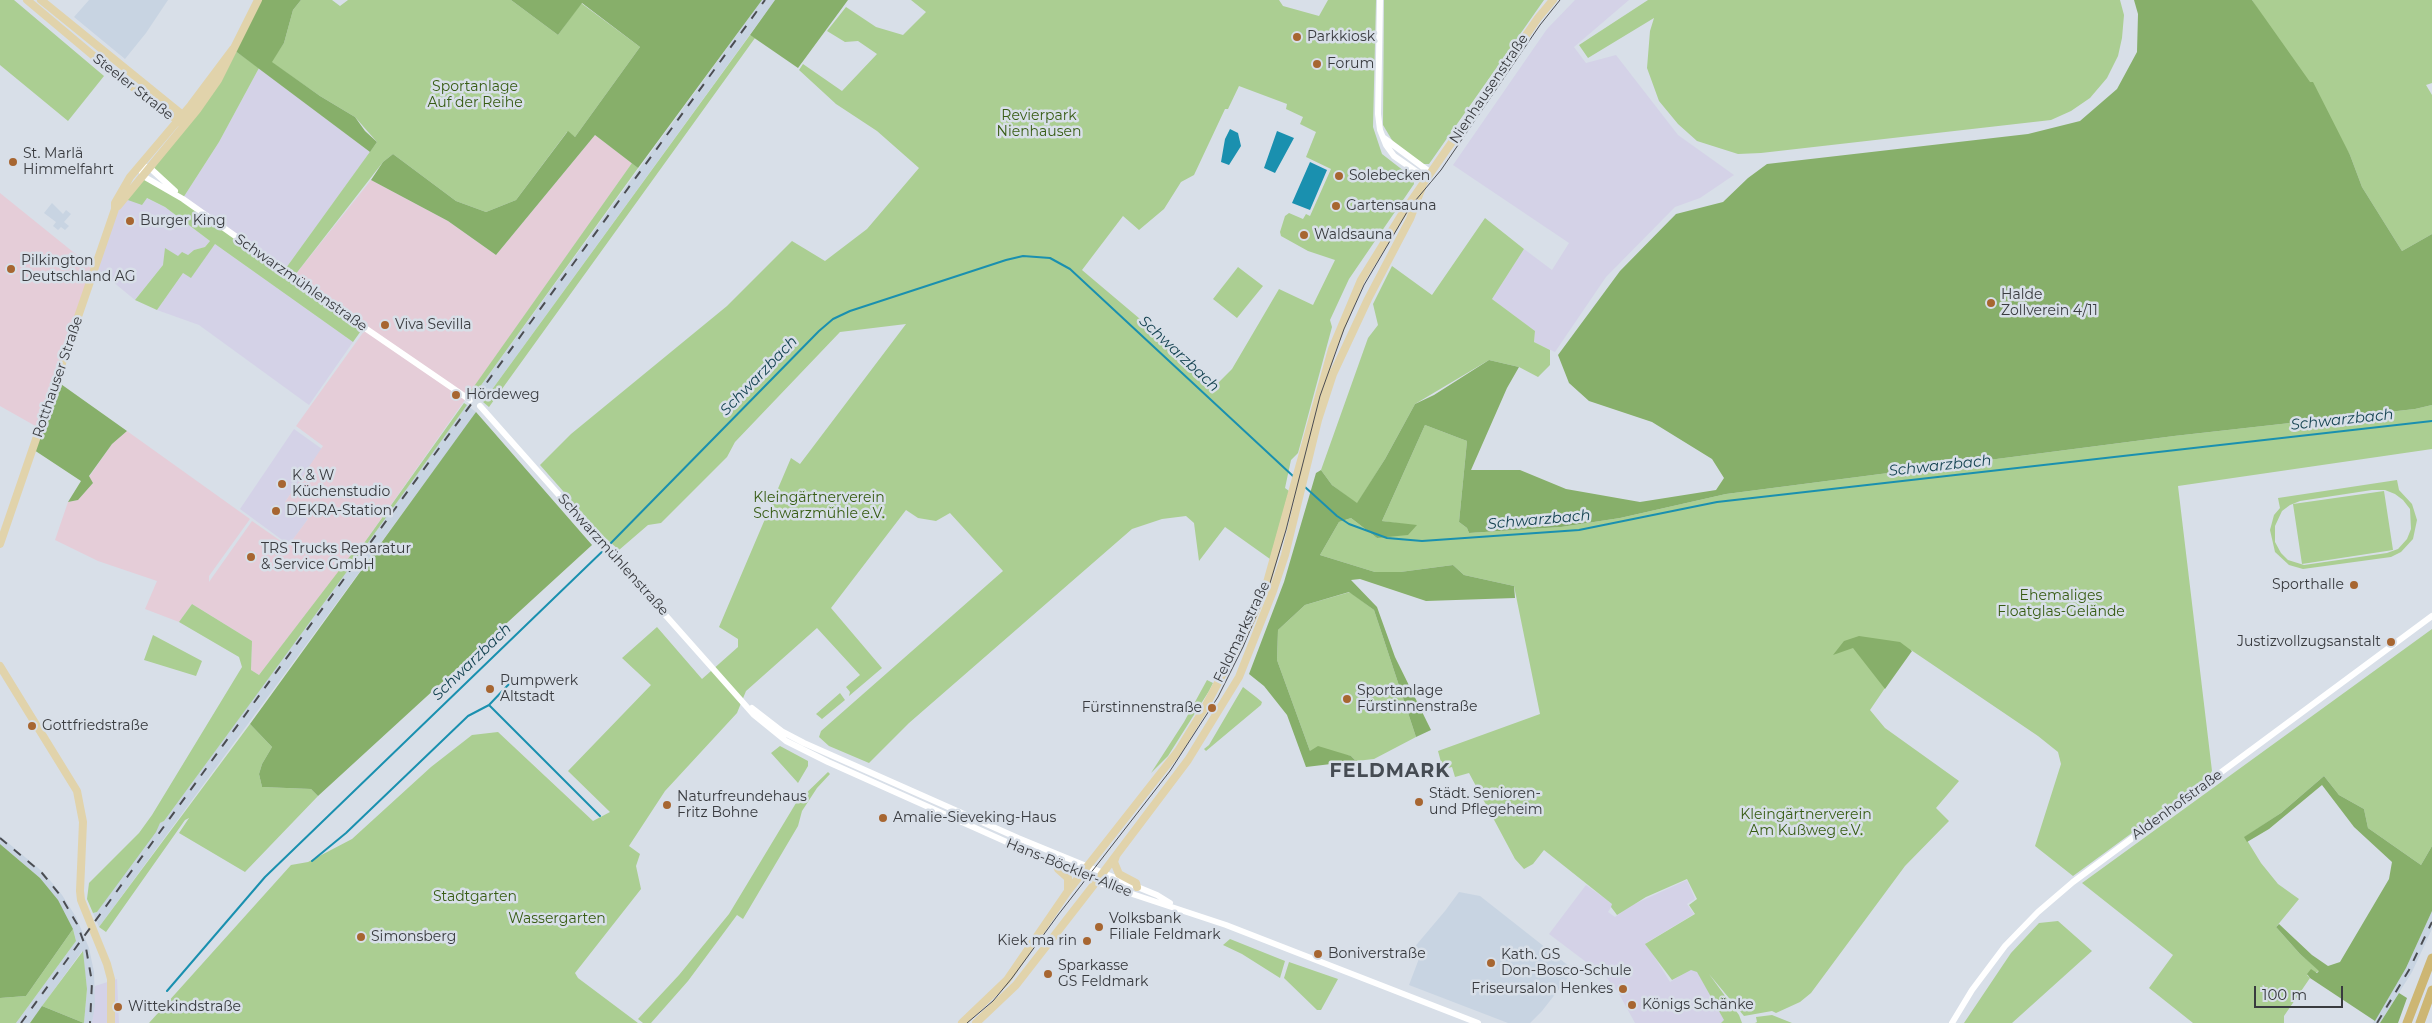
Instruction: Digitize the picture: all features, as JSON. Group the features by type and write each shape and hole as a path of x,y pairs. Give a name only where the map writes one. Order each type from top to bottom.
{"highway":[{"path":"2407,1023 2432,958"},
{"path":"2420,1023 2432,990"}],"main road":[{"name":"Steeler Straße","path":"27,0 176,122 187,123 183,113 124,69 41,0"},
{"path":"233,49 258,0"},
{"name":"Nienhausenstraße","path":"1429,176 1538,18 1553,0"},
{"name":"Rotthauser Straße","path":"0,544 115,209 115,203 140,165 233,49"},
{"name":"Rotthauser Straße","path":"115,209 187,123 218,80 233,49"},
{"name":"Feldmarkstraße","path":"976,1023 1016,985 1096,882 1188,760 1238,677 1273,591 1298,488 1298,469 1315,405 1340,326 1361,280 1402,214 1429,176"},
{"name":"Feldmarkstraße","path":"962,1023 1007,980 1068,891 1178,751 1220,681 1266,586 1298,488 1305,476 1318,420 1333,374 1368,299 1410,219 1422,187"},
{"path":"0,666 77,791 83,822 81,900 107,964 111,979 111,1023"},
{"path":"1117,853 1114,862 1119,874 1136,883 1138,887"},
{"path":"1057,864 1058,869 1068,878 1068,891"}],"street":[{"path":"1380,0 1378,114 1384,138 1386,145 1394,156 1429,176"},
{"path":"140,165 143,176"},
{"name":"Schwarzmühlenstraße","path":"140,165 150,168 183,199"},
{"name":"Schwarzmühlenstraße","path":"143,176 183,199 470,400"},
{"name":"Schwarzmühlenstraße","path":"480,406 763,724 799,749"},
{"name":"Aldenhofstraße","path":"1952,1023 1972,990 2006,946 2038,912 2073,882 2432,616"},
{"name":"Schwarzmühlenstraße","path":"746,704 783,732 804,742"},
{"name":"Hans-Böckler-Allee","path":"804,742 1101,874 1157,895 1178,908"},
{"name":"Hans-Böckler-Allee","path":"799,749 1096,882 1178,908 1478,1023"}],"shaded area":[{"path":"89,0 168,0 146,33 125,59 74,17"},
{"path":"762,0 775,0 483,402 474,395"},
{"path":"1575,0 1629,0 1574,47 1586,63 1616,55 1678,135 1734,175 1700,198 1675,207 1606,277 1555,352 1534,342 1535,331 1492,299 1524,249 1552,270 1569,243 1453,165 1547,29"},
{"path":"259,68 370,152 286,268 183,198 219,142"},
{"path":"595,135 632,163 357,553 354,552 259,675 251,670 252,641 192,604 179,622 145,609 157,581 98,561 55,540 68,502 78,500 93,483 89,477 112,444 127,431 250,519 209,576 209,582 252,521 288,546 308,519 285,502 323,446 296,426 367,327 295,275 371,180 448,221 496,255"},
{"path":"0,193 93,268 39,428 0,406"},
{"path":"146,198 165,207 210,241 205,247 194,250 188,255 178,256 163,265 135,300 96,268 116,210 125,199"},
{"path":"52,203 63,214 66,210 71,214 64,222 69,226 65,230 61,227 58,230 53,226 56,222 44,213"},
{"path":"215,244 353,342 309,405 199,325 157,310 183,273 191,277"},
{"path":"467,405 476,412 468,424 99,927 93,913 97,912 160,823 164,821"},
{"path":"294,429 322,449 285,502 308,519 289,545 240,509"},
{"path":"0,836 44,873 62,895 76,917 89,948 94,972 95,1005 92,1023 84,1023 87,989 82,951 30,1023 16,1023 76,941 73,929 40,878 0,844"},
{"path":"1687,880 1695,899 1687,904 1694,914 1646,943 1670,982 1698,965 1734,1023 1635,1023 1618,992 1606,977 1549,934 1586,885 1613,904 1608,912 1615,917 1630,906"},
{"name":"Kath. GS Don-Bosco-Schule","path":"1459,892 1480,896 1574,970 1542,1011 1530,1023 1508,1023 1409,985 1420,956 1412,950"},
{"path":"2432,911 2432,929 2412,972 2380,1023 2373,1023 2406,968"},
{"path":"117,979 119,1023 92,1023 95,986"}],"green space":[{"path":"0,0 14,0 104,76 68,121 0,65"},
{"path":"259,0 301,0 293,10 284,43 272,62 320,96 355,117 365,131 377,142 370,152 234,50"},
{"name":"Sportanlage Auf der Reihe","path":"301,0 332,0 340,6 348,0 511,0 558,35 581,3 640,47 575,137 567,132 516,200 486,212 456,201 393,154 383,162 295,275 286,268 377,142 355,117 320,96 271,62 284,43 293,10"},
{"path":"511,0 762,0 638,168 595,135 496,255 448,221 371,180 383,162 393,154 456,201 486,212 516,200 568,131 575,137 640,47 582,3 558,35"},
{"path":"775,0 848,0 798,68 750,35"},
{"path":"911,0 1279,0 1283,6 1319,16 1328,0 1376,0 1373,127 1382,154 1413,178 1414,184 1349,279 1330,320 1332,327 1298,453 1291,460 1285,488 1289,491 1270,559 1225,527 1199,561 1194,523 1186,516 1162,519 1132,529 909,723 869,763 829,746 819,737 821,731 1003,571 950,513 936,521 918,518 906,510 831,608 882,668 849,696 850,692 846,687 860,675 817,628 746,691 737,713 665,791 629,846 640,854 636,866 641,889 575,973 578,978 638,1023 149,1023 291,865 308,862 352,839 431,767 472,735 498,732 593,821 610,812 568,771 651,685 622,658 657,627 702,679 738,647 738,639 719,627 791,458 800,464 906,324 840,332 735,442 727,457 661,523 648,525 619,550 601,534 540,465 571,434 727,306 792,241 825,261 867,229 919,168 877,131 836,104 799,70 803,64 842,91 877,54 858,41 845,42 827,31 846,7 876,27 903,35 926,12","holes":["1239,86 1287,104 1286,109 1303,117 1300,124 1316,132 1306,157 1331,169 1310,216 1306,214 1303,219 1289,213 1285,216 1280,232 1281,236 1308,251 1335,260 1313,305 1279,289 1232,369 1217,384 1082,270 1123,216 1139,230 1164,209 1181,182 1194,175 1225,109 1228,109"]},
{"path":"1384,0 1544,0 1429,164 1422,164 1395,145 1383,125"},
{"path":"1648,0 2120,0 2124,15 2118,56 2107,78 2090,98 2071,111 2051,120 1738,154 1697,141 1678,124 1659,101 1647,68 1650,31 1654,18 1588,58 1579,45"},
{"path":"2134,0 2252,0 2310,82 2313,82 2350,155 2362,187 2402,251 2432,234 2432,405 2415,409 2174,436 1726,494 1620,518 1561,527 1469,533 1467,528 1459,522 1467,441 1425,425 1382,521 1417,525 1408,535 1377,538 1351,518 1339,522 1320,555 1375,572 1400,572 1453,565 1464,575 1514,586 1515,598 1426,601 1360,579 1351,580 1377,607 1395,657 1431,730 1416,737 1374,610 1349,592 1305,605 1278,630 1277,660 1310,751 1318,746 1351,756 1356,761 1306,767 1287,715 1264,686 1249,674 1284,582 1316,473 1321,470 1332,485 1357,503 1385,459 1415,404 1434,395 1489,360 1519,367 1507,388 1471,470 1520,470 1566,489 1640,502 1716,490 1724,478 1712,459 1652,422 1589,401 1569,383 1558,355 1620,271 1676,214 1723,202 1748,178 1767,164 2028,134 2080,121 2117,89 2137,52 2138,14"},
{"path":"2252,0 2432,0 2432,83 2426,85 2432,95 2432,234 2402,251 2362,187 2350,155"},
{"path":"750,35 755,38 489,407 483,402"},
{"path":"234,50 259,68 219,142 183,198 151,168 198,110"},
{"path":"632,163 638,168 474,395 470,392"},
{"path":"143,177 183,200 363,328 353,342 215,244 191,278 183,273 157,310 135,300 163,265 165,248 178,256 182,252 188,255 194,250 205,247 210,241 165,207 147,198 142,205 125,199"},
{"path":"1485,218 1524,249 1492,299 1535,331 1534,342 1550,350 1550,365 1538,377 1519,367 1489,360 1415,404 1385,459 1357,504 1332,485 1321,470 1368,338 1378,325 1373,304 1392,266 1432,295"},
{"path":"1238,267 1263,286 1237,318 1213,299"},
{"path":"58,382 127,431 112,444 89,476 93,483 78,500 68,502 81,481 34,450"},
{"path":"464,403 467,405 359,555 164,821 160,823 156,832 97,912 93,913 87,899 89,883 139,833 152,815 242,667 239,657 179,622 192,604 252,641 251,670 259,675 354,551 357,553"},
{"path":"2432,405 2432,449 2178,486 2212,771 2207,778 2073,876 2035,846 2061,764 2058,752 2038,736 1911,650 1870,710 1885,728 1959,781 1936,808 1949,821 1905,866 1811,993 1800,1002 1776,1013 1772,1011 1744,1016 1709,974 1739,1015 1742,1023 1721,1023 1724,1020 1697,972 1691,970 1672,980 1645,944 1695,914 1689,905 1697,899 1687,879 1646,897 1617,915 1611,907 1612,904 1544,850 1533,864 1524,869 1515,859 1469,773 1455,777 1452,767 1448,768 1447,764 1442,766 1438,751 1540,714 1514,586 1464,575 1453,565 1400,572 1375,572 1320,555 1339,522 1351,518 1377,538 1416,526 1382,521 1425,425 1467,441 1459,522 1467,528 1469,533 1561,527 1620,518 1726,494 2174,436 2415,409"},
{"path":"476,412 592,545 318,796 311,789 262,787 259,774 262,764 272,747 250,724"},
{"path":"2397,480 2399,490 2412,504 2417,520 2413,539 2401,552 2391,557 2303,569 2289,565 2275,552 2270,530 2274,515 2280,508 2278,498","holes":["2372,490 2385,490 2403,500 2410,509 2411,529 2407,539 2398,549 2387,553 2304,565 2288,560 2281,553 2275,542 2275,526 2282,511 2290,505 2300,501"]},
{"path":"2384,491 2393,550 2302,564 2293,504"},
{"name":"Sportanlage Fürstinnenstraße","path":"1350,592 1374,610 1416,737 1374,759 1356,761 1351,756 1310,751 1277,660 1278,630 1305,605"},
{"path":"2432,629 2432,846 2421,865 2368,828 2364,809 2339,795 2324,776 2281,813 2245,837 2261,863 2278,884 2299,899 2276,927 2300,954 2320,971 2307,975 2310,978 2284,1016 2284,1023 2193,1023 2149,988 2173,955 2082,883"},
{"path":"153,635 202,661 196,676 144,660"},
{"path":"1859,636 1900,642 1912,651 1885,689 1853,648 1833,655 1844,641"},
{"path":"1207,680 1213,683 1209,691 1168,756 1151,773 1184,722"},
{"path":"1243,687 1262,702 1261,705 1206,751 1204,749 1209,745"},
{"path":"840,693 845,700 822,719 816,714"},
{"path":"250,724 272,747 262,764 259,774 262,787 311,789 318,796 245,872 179,833 189,818 185,820 106,932 99,927"},
{"path":"780,746 808,761 808,766 798,783 771,753"},
{"path":"828,772 830,774 817,788 802,811 798,826 743,919 737,915 688,981 651,1023 643,1023 638,1019 679,975 729,914 796,803"},
{"path":"2324,776 2339,795 2364,809 2368,828 2421,865 2432,846 2432,911 2406,968 2375,1021 2310,978 2307,974 2311,969 2317,973 2319,971 2300,954 2276,927 2279,924 2312,955 2328,966 2340,962 2389,879 2392,862 2354,827 2322,785 2269,829 2247,842 2244,837 2281,813"},
{"path":"0,844 40,878 58,900 73,929 26,996 0,998"},
{"path":"2058,921 2092,951 2012,1023 1964,1023 2011,953 2039,923"},
{"path":"73,929 76,941 16,1023 0,1023 0,998 26,996"},
{"path":"1230,939 1285,961 1280,978 1242,954 1223,945"},
{"path":"83,951 87,989 84,1023 42,1006"},
{"path":"1289,962 1338,979 1321,1010 1317,1010 1284,978"},
{"path":"2399,993 2407,998 2398,1023 2380,1023"},
{"path":"42,1006 84,1023 30,1023"},
{"path":"1772,1015 1792,1023 1755,1023 1757,1022 1756,1017"}],"water":[{"path":"1230,129 1238,133 1241,146 1229,165 1221,162 1225,139"},
{"path":"1277,131 1294,138 1275,173 1264,168"},
{"path":"1310,162 1327,170 1310,210 1292,203"}],"waterway":[{"name":"Schwarzbach","path":"167,991 265,877 609,545 819,331 833,319 850,311 1006,260 1023,256 1050,258 1070,269 1294,477"},
{"name":"Schwarzbach","path":"1305,487 1337,516 1349,524 1387,538 1422,541 1579,530 1717,502 2432,421"},
{"path":"312,861 346,833 468,716 489,705 510,683"},
{"path":"489,705 600,816"}],"tram line":[{"path":"967,1023 993,1001 1012,978 1058,915 1170,771 1218,697 1243,647 1270,583 1286,530 1320,396 1344,329 1364,285 1410,207 1441,170 1540,25 1560,0"}],"railway":[{"path":"21,1023 765,0"},
{"path":"0,838 42,873 60,895 77,924 86,948 92,982 90,1023"},
{"path":"2377,1023 2409,970 2432,922"}],"place":[{"name":"Parkkiosk","path":"1297,37"},
{"name":"Forum","path":"1317,64"},
{"name":"St. Marlä Himmelfahrt","path":"13,162"},
{"name":"Solebecken","path":"1339,176"},
{"name":"Gartensauna","path":"1336,206"},
{"name":"Burger King","path":"130,221"},
{"name":"Waldsauna","path":"1304,235"},
{"name":"Pilkington Deutschland AG","path":"11,269"},
{"name":"Halde Zollverein 4/11","path":"1991,303"},
{"name":"Viva Sevilla","path":"385,325"},
{"name":"Hördeweg","path":"456,395"},
{"name":"K & W Küchenstudio","path":"282,484"},
{"name":"DEKRA-Station","path":"276,511"},
{"name":"TRS Trucks Reparatur & Service GmbH","path":"251,557"},
{"name":"Sporthalle","path":"2354,585"},
{"name":"Justizvollzugsanstalt","path":"2391,642"},
{"name":"Pumpwerk Altstadt","path":"490,689"},
{"name":"Sportanlage Fürstinnenstraße","path":"1347,699"},
{"name":"Fürstinnenstraße","path":"1212,708"},
{"name":"Gottfriedstraße","path":"32,726"},
{"name":"Städt. Senioren- und Pflegeheim","path":"1419,802"},
{"name":"Naturfreundehaus Fritz Bohne","path":"667,805"},
{"name":"Amalie-Sieveking-Haus","path":"883,818"},
{"name":"Volksbank Filiale Feldmark","path":"1099,927"},
{"name":"Simonsberg","path":"361,937"},
{"name":"Kiek ma rin","path":"1087,941"},
{"name":"Boniverstraße","path":"1318,954"},
{"name":"Kath. GS Don-Bosco-Schule","path":"1491,963"},
{"name":"Sparkasse GS Feldmark","path":"1048,974"},
{"name":"Friseursalon Henkes","path":"1623,989"},
{"name":"Königs Schänke","path":"1632,1005"},
{"name":"Wittekindstraße","path":"118,1007"}],"district":[{"name":"FELDMARK","path":"1390,771"}],"park label":[{"name":"Revierpark Nienhausen","path":"1039,124"},
{"name":"Kleingärtnerverein Schwarzmühle e.V.","path":"819,506"},
{"name":"Ehemaliges Floatglas-Gelände","path":"2061,604"},
{"name":"Kleingärtnerverein Am Kußweg e.V.","path":"1806,824"},
{"name":"Stadtgarten","path":"475,897"},
{"name":"Wassergarten","path":"557,919"}]}
